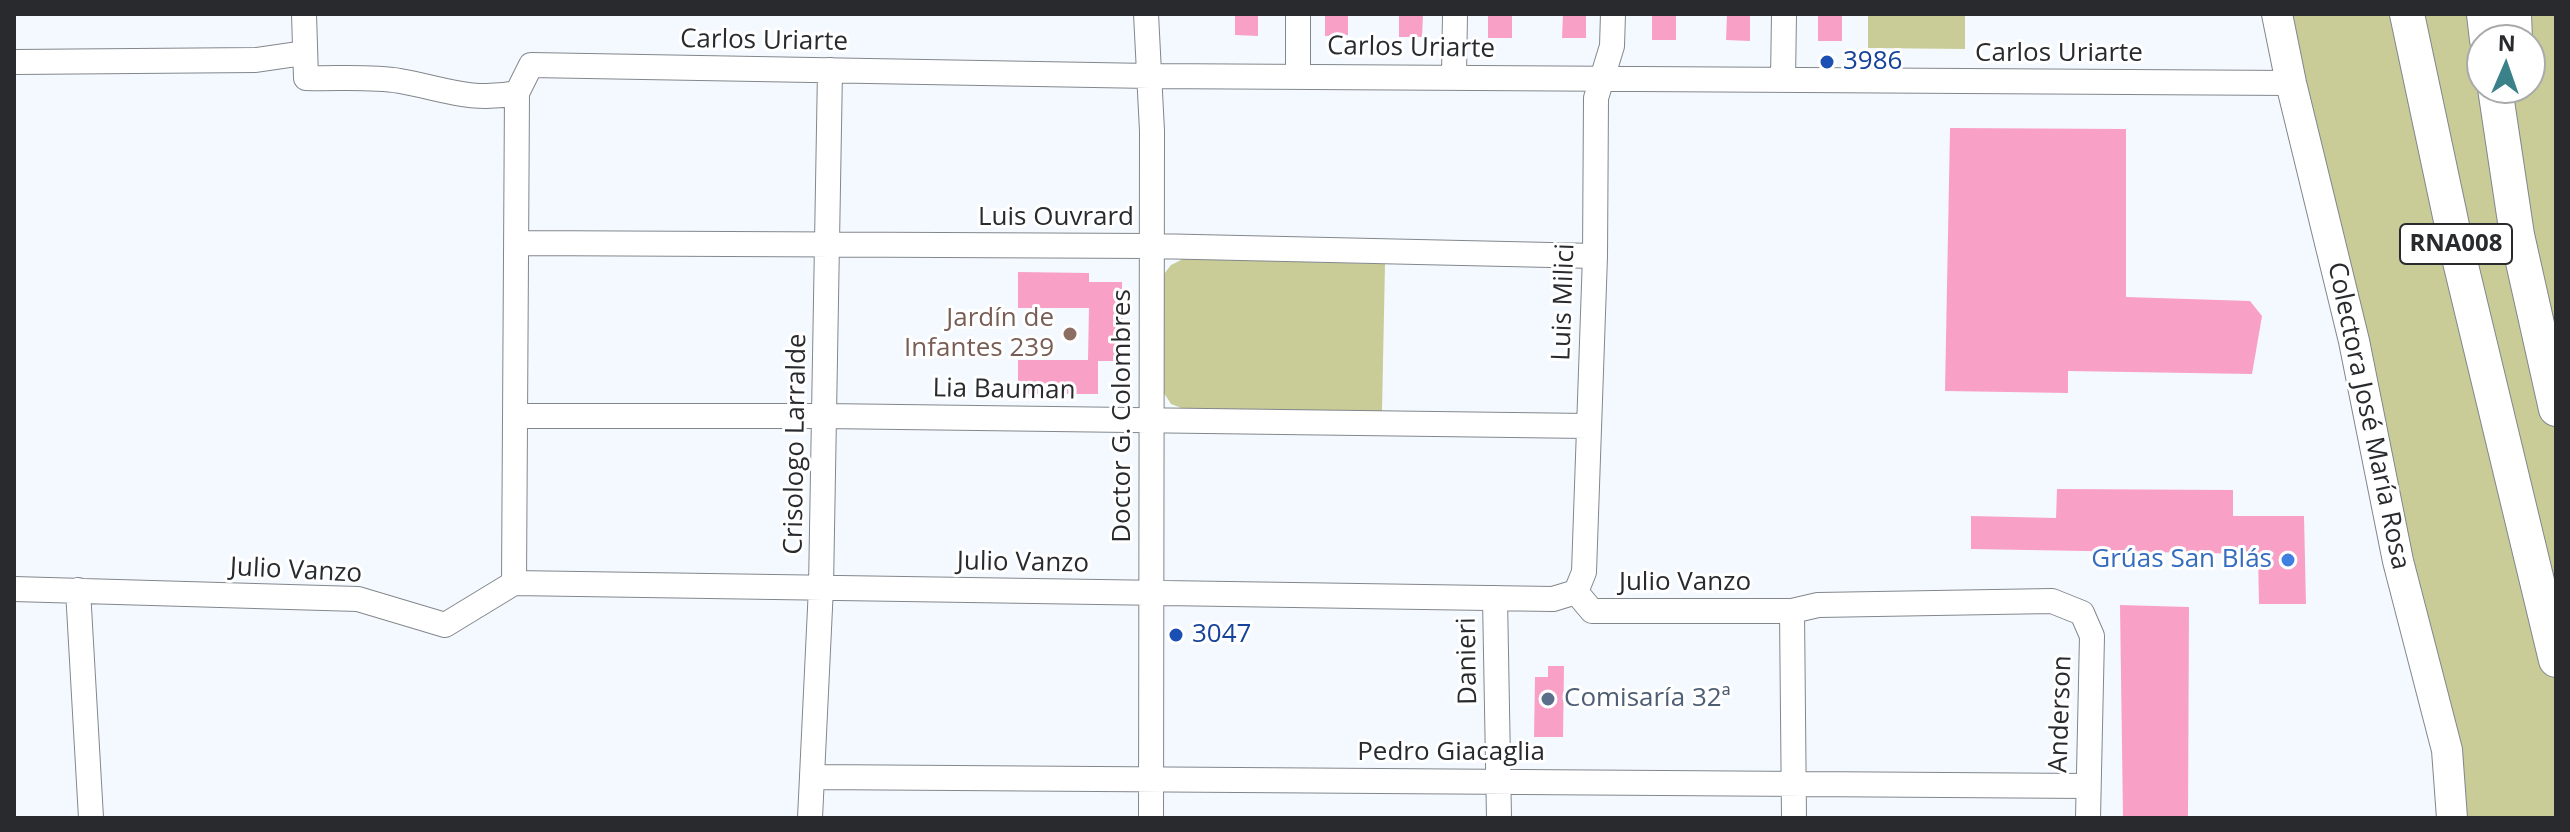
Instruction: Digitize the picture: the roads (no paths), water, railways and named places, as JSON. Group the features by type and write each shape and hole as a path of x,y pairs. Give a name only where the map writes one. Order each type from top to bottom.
{"highway":[{"name":"RNA008","path":"2407,14 2457,249 2556,660"},
{"name":"RNA008","path":"2497,104 2517,235 2556,409"},
{"name":"RNA008","path":"2515,104 2517,235"}],"main road":[{"name":"Colectora José María Rosa","path":"2277,14 2354,341 2398,561 2447,750 2452,818"}],"street":[{"path":"304,14 306,78 399,81 442,92 492,98 517,93 514,583"},
{"name":"Doctor G. Colombres","path":"1146,14 1152,246 1151,818"},
{"path":"1298,14 1298,75"},
{"path":"1454,77 1455,14"},
{"name":"Luis Milici","path":"1576,592 1584,572 1595,256 1596,98 1612,46 1613,14"},
{"path":"1783,80 1784,14"},
{"path":"14,62 256,60 304,53"},
{"name":"Carlos Uriarte","path":"517,93 531,65 1150,76 2291,83"},
{"name":"Crisologo Larralde","path":"810,818 821,587 830,70"},
{"name":"Luis Ouvrard","path":"517,243 1152,246 1595,256"},
{"name":"Lia Bauman","path":"516,416 824,416 1588,426"},
{"name":"Julio Vanzo","path":"14,589 358,599 445,625 514,583 1553,599 1576,592 1592,611 1792,611 1818,605 2052,601 2082,613"},
{"path":"78,590 91,818"},
{"name":"Danieri","path":"1495,598 1499,818"},
{"path":"1792,611 1794,818"},
{"name":"Anderson","path":"2082,613 2092,636 2088,818"},
{"name":"Pedro Giacaglia","path":"814,777 2087,786"}],"place":[{"name":"3986","path":"1827,62"},
{"name":"Jardín de Infantes 239","path":"1070,334"},
{"name":"Grúas San Blás","path":"2288,560"},
{"name":"3047","path":"1176,635"},
{"name":"Comisaría 32ª","path":"1548,699"}]}
